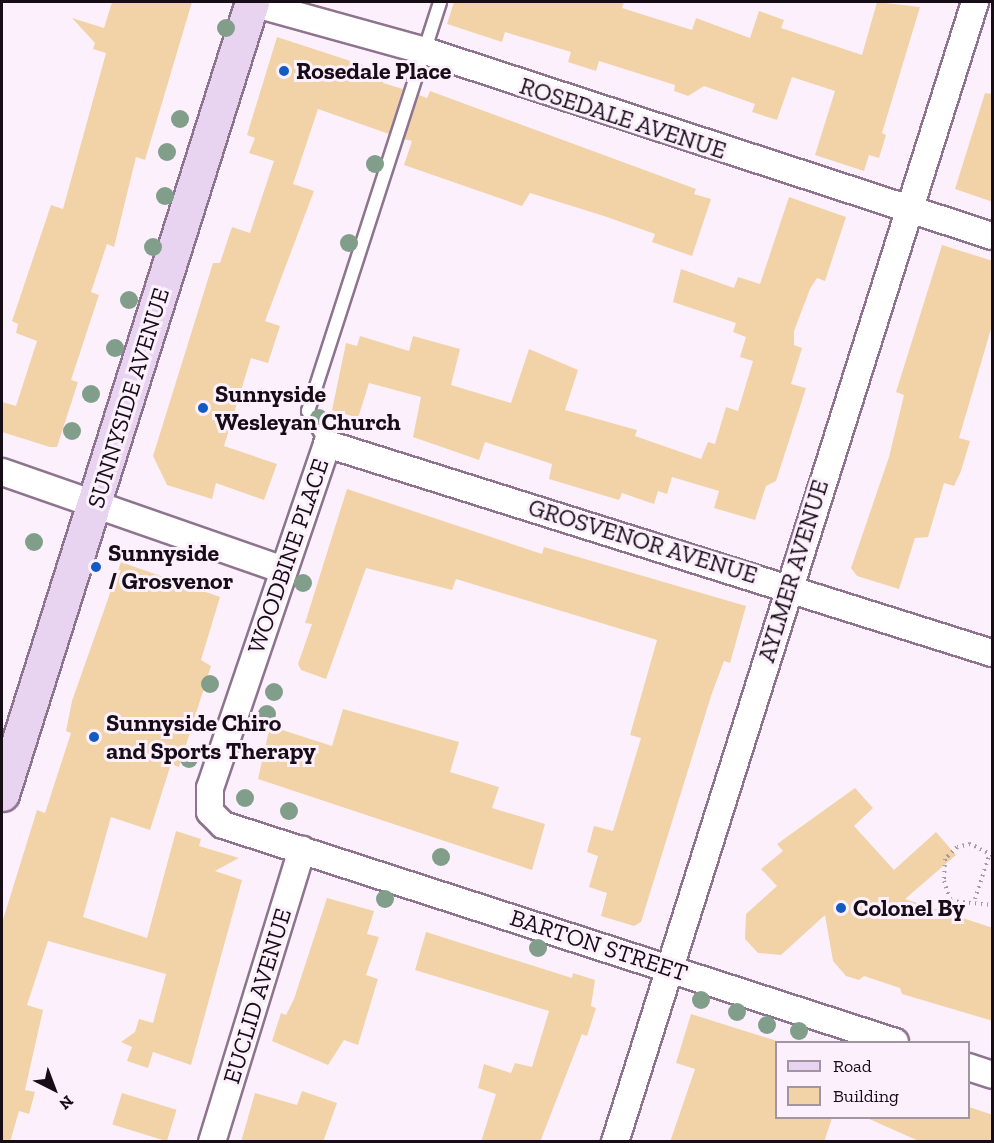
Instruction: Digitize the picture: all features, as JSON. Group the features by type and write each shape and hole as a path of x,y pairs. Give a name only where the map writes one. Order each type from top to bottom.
{"street":[{"name":"ROSEDALE AVENUE","path":"252,2 424,51 908,211 993,236"},
{"name":"SUNNYSIDE AVENUE","path":"2,794 252,2"},
{"name":"AYLMER AVENUE","path":"615,1142 787,586 975,2"},
{"name":"WOODBINE PLACE","path":"302,850 223,825 210,812 210,788 327,444"},
{"name":"GROSVENOR AVENUE","path":"327,444 787,586 993,653"},
{"path":"2,472 95,502 283,570"},
{"name":"BARTON STREET","path":"302,850 892,1041"},
{"name":"EUCLID AVENUE","path":"212,1142 302,850"},
{"path":"970,1067 993,1075"}],"lane":[{"name":"WOODBINE PLACE","path":"327,444 309,411 440,2"}],"path":[{"path":"975,899 991,855 970,844 957,847 945,859 951,901 975,899 993,905"}],"building":[{"path":"112,2 192,2 145,160 136,157 114,247 107,244 91,292 99,295 71,380 78,382 57,447 50,447 2,432 2,402 16,406 37,341 16,333 18,324 12,321 51,205 63,209 106,53 93,49 95,43 72,18 104,28"},
{"path":"454,2 624,2 622,8 692,30 696,18 750,38 759,11 784,20 781,28 862,55 877,2 920,7 882,133 886,135 879,158 869,155 864,171 815,155 835,91 792,77 777,120 752,112 755,104 704,86 688,96 674,91 675,85 599,61 596,71 568,62 571,52 505,32 502,42 447,24"},
{"path":"277,37 372,68 385,76 383,83 403,89 389,134 318,109 293,184 314,191 265,321 280,326 268,363 251,358 224,446 277,464 264,500 216,483 212,499 167,485 153,456 213,263 220,263 232,227 250,233 274,161 249,153 255,138 247,135"},
{"path":"430,91 696,189 694,194 711,199 692,256 652,242 655,234 604,216 530,193 522,206 404,165 412,141 404,139 419,95 427,98"},
{"path":"985,93 993,94 993,202 955,189"},
{"path":"789,197 846,217 825,281 817,278 810,289 794,331 794,345 802,348 791,384 806,388 776,481 766,486 755,520 714,508 719,491 672,477 667,494 658,491 654,504 622,493 619,500 549,479 552,464 485,442 479,460 413,437 421,397 369,383 358,418 332,410 346,343 357,346 360,336 409,351 413,336 460,349 451,385 511,403 529,349 578,370 565,410 637,430 635,436 701,459 708,442 715,444 726,407 738,411 753,361 740,357 746,337 733,332 736,323 673,302 681,269 734,288 738,277 760,284"},
{"path":"942,245 993,261 993,322 959,438 970,441 961,471 954,486 944,483 928,537 915,538 899,589 857,576 851,568 889,457 904,395 896,392"},
{"path":"347,489 542,554 544,547 746,606 730,663 724,661 711,696 641,922 634,926 601,916 607,893 589,887 598,856 587,852 594,826 613,831 641,738 630,735 657,640 456,579 452,590 366,568 326,679 301,670 298,664 312,624 305,623"},
{"path":"121,562 220,597 201,660 211,666 179,767 171,764 150,830 111,817 83,917 147,938 176,831 201,839 199,846 239,858 215,871 242,880 191,1065 153,1052 148,1068 127,1061 132,1047 121,1042 135,1032 139,1019 153,1023 166,974 48,941 27,1005 43,1010 25,1090 35,1092 29,1114 19,1111 10,1142 2,1142 2,923 37,810 45,813 71,733 66,731 72,701"},
{"path":"343,709 459,742 450,772 499,787 492,808 545,824 532,870 258,779 270,726 332,746"},
{"name":"Colonel By","path":"855,788 873,808 854,826 894,870 936,832 956,855 905,899 993,928 993,1021 902,994 900,988 864,976 859,980 846,976 833,961 825,915 781,955 758,953 745,939 746,914 777,886 761,869 783,851 777,844"},
{"path":"327,898 374,911 367,934 379,937 366,975 378,979 358,1045 344,1040 328,1065 272,1041 281,1013 286,1015 294,999"},
{"path":"426,932 572,978 573,973 595,980 591,1006 596,1008 587,1036 582,1034 540,1142 481,1142 496,1094 478,1088 484,1064 511,1073 515,1063 532,1067 549,1011 415,970"},
{"path":"691,1014 777,1041 775,1041 775,1119 832,1119 824,1142 670,1142 695,1069 676,1063"},
{"path":"302,1091 337,1103 323,1142 241,1142 255,1093 297,1105"},
{"path":"122,1093 177,1110 167,1141 112,1125"},
{"path":"970,1107 993,1115 993,1142 921,1142 869,1119 970,1119"}],"place":[{"name":"Rosedale Place","path":"284,71"},
{"name":"Sunnyside Wesleyan Church","path":"203,408"},
{"name":"Sunnyside / Grosvenor","path":"96,567"},
{"name":"Sunnyside Chiro and Sports Therapy","path":"94,737"},
{"name":"Colonel By","path":"841,908"}]}
